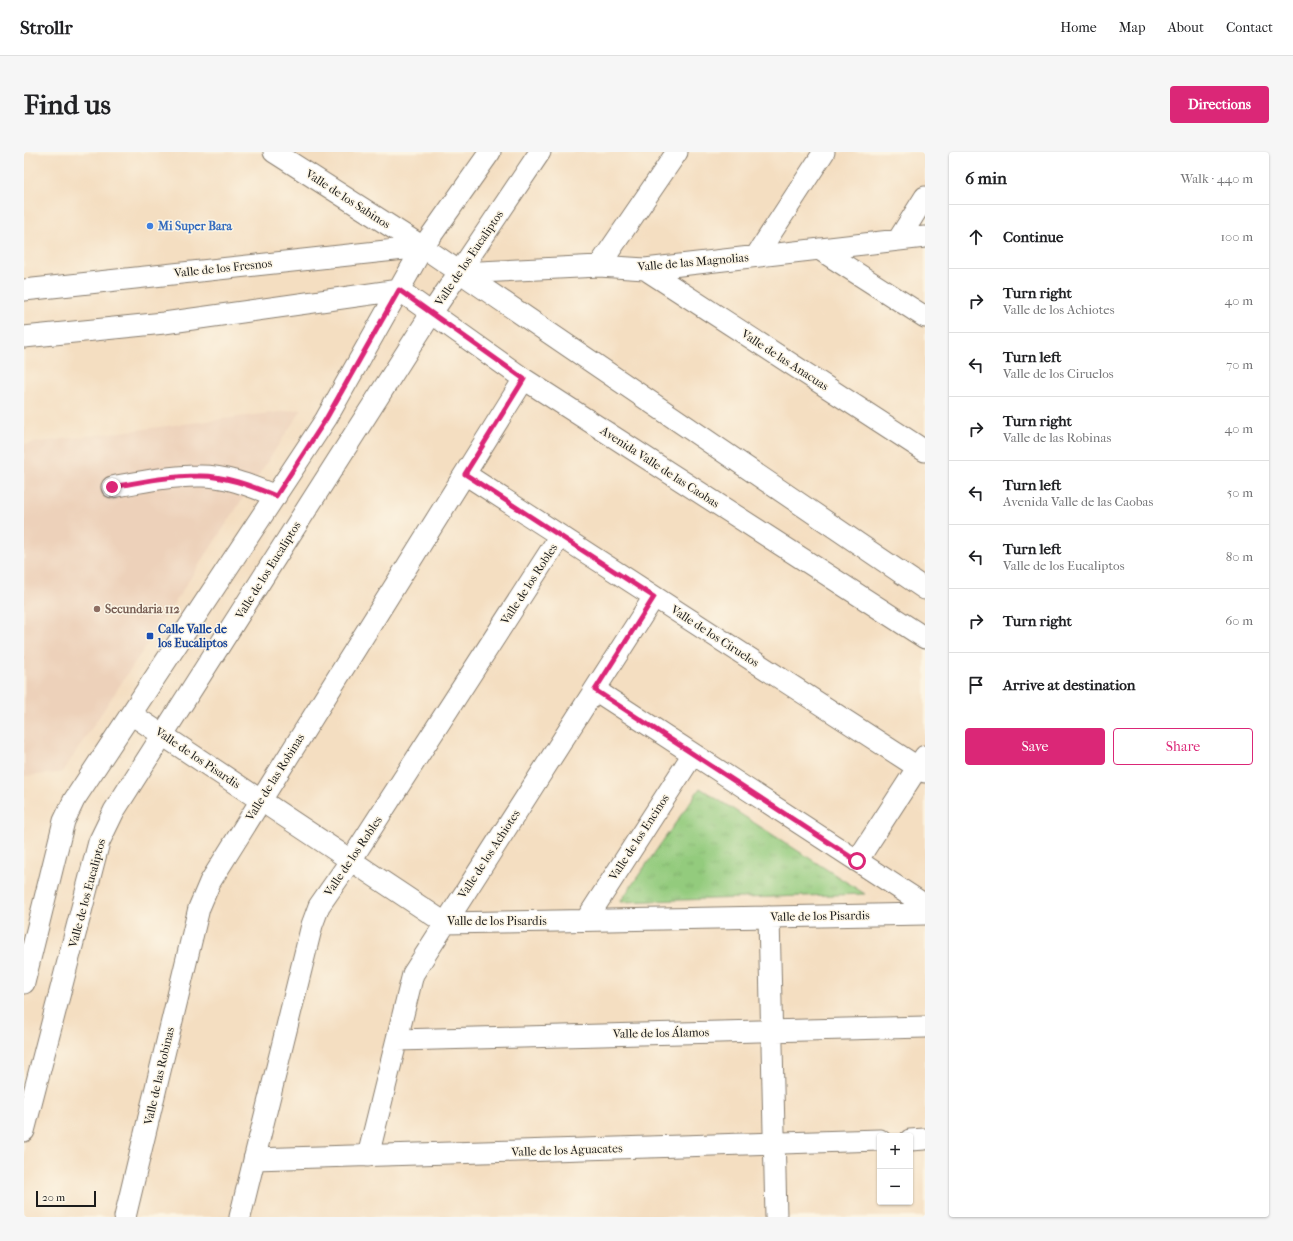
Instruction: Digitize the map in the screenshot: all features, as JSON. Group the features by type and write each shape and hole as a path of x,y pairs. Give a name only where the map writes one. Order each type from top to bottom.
{"street":[{"name":"Valle de los Sabinos","path":"274,152 423,247"},
{"name":"Valle de los Eucaliptos","path":"24,1131 99,842 114,811 431,314 540,152"},
{"path":"599,266 676,152"},
{"path":"756,256 824,152"},
{"path":"24,983 64,821 74,800 326,419 423,247 482,155"},
{"path":"898,240 925,197"},
{"name":"Valle de las Magnolias","path":"460,273 599,266 645,269 925,238"},
{"path":"423,247 925,589"},
{"name":"Valle de los Fresnos","path":"24,290 423,247"},
{"path":"820,249 925,317"},
{"name":"Valle de las Anacuas","path":"645,269 925,451"},
{"path":"24,337 164,323 399,290"},
{"name":"Avenida Valle de las Caobas","path":"399,290 524,379 925,638"},
{"name":"Valle de las Robinas","path":"125,1217 200,908 210,882 524,379"},
{"name":"Valle de los Ciruelos","path":"465,474 654,597 922,765"},
{"path":"112,487 152,480 199,475 242,482 276,496"},
{"name":"Valle de los Robles","path":"240,1217 312,925 319,906 351,860 560,536"},
{"name":"Valle de los Achiotes","path":"368,1156 413,974 654,597"},
{"path":"595,690 925,906"},
{"name":"Valle de los Pisardis","path":"131,714 445,923 925,914"},
{"name":"Valle de los Encinos","path":"586,920 693,754"},
{"path":"857,861 922,765"},
{"path":"769,917 776,1217"},
{"name":"Valle de los Álamos","path":"397,1040 925,1027"},
{"path":"913,1140 925,1139"},
{"name":"Valle de los Aguacates","path":"254,1159 877,1140"}],"shaded area":[{"name":"Secundaria 112","path":"302,409 62,773 24,776 24,444"}],"green space":[{"path":"700,788 865,894 620,902"}],"place":[{"name":"Mi Super Bara","path":"150,226"},
{"name":"Secundaria 112","path":"97,609"},
{"name":"Calle Valle de los Eucaliptos","path":"150,636"}],"route":[{"path":"112,487 152,480 199,475 242,482 276,496 326,419 399,290 524,379 465,474 654,597 595,690 857,861"}]}
